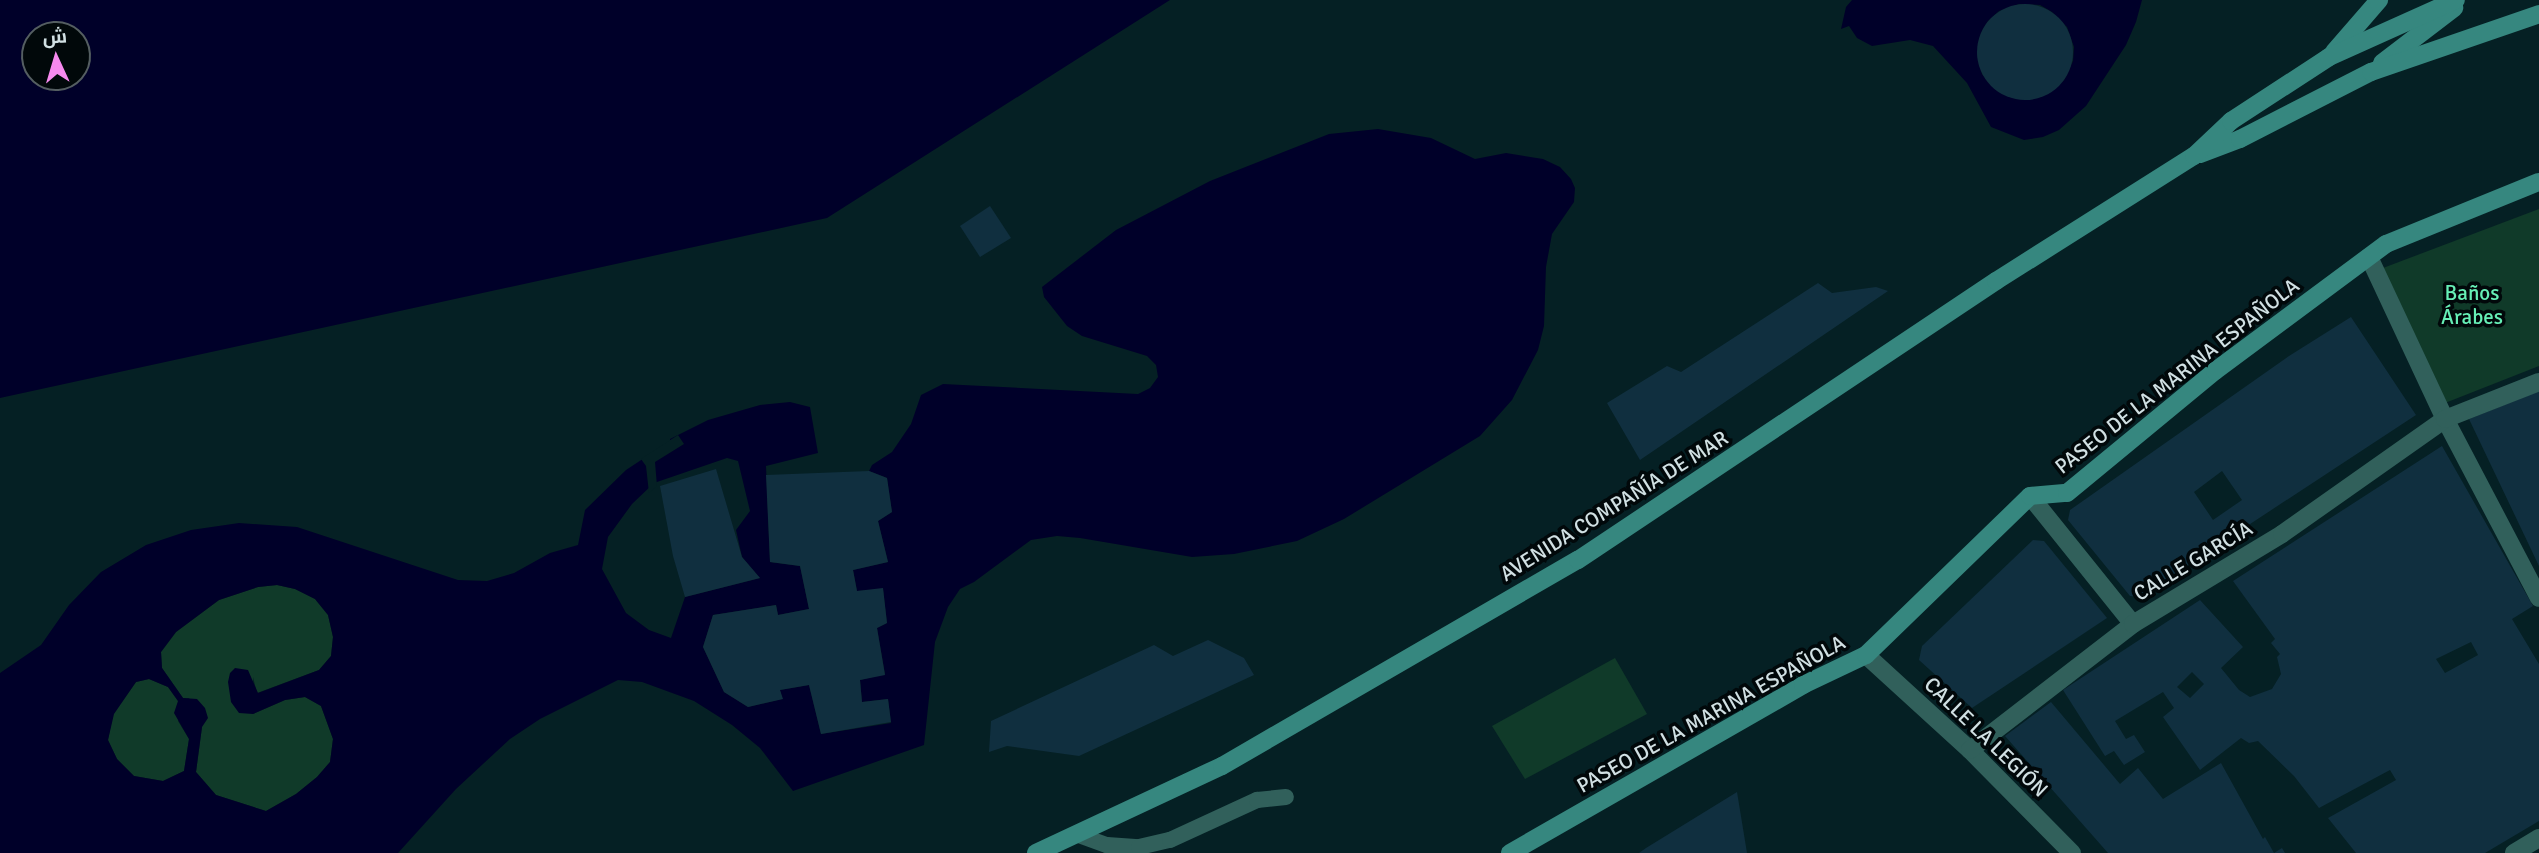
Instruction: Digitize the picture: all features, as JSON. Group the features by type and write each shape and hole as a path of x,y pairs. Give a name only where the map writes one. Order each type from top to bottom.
{"street":[{"path":"2329,57 2379,0"},
{"name":"AVENIDA COMPAÑÍA DE MAR","path":"1036,853 1222,766 1577,560 1996,281 2193,156 2231,121 2329,57 2456,0"},
{"path":"2371,72 2464,0"},
{"name":"AVENIDA COMPAÑÍA DE MAR","path":"2193,156 2240,139 2371,72 2539,14"},
{"name":"PASEO DE LA MARINA ESPAÑOLA","path":"1510,853 1802,685 1866,655 2030,496 2067,493 2215,371 2386,244 2432,223 2539,182"},
{"path":"2369,257 2445,419 2539,598"},
{"name":"CALLE GARCÍA","path":"1970,750 2133,624 2282,534 2445,419 2539,382"},
{"path":"2030,496 2133,624"},
{"name":"CALLE LA LEGIÓN","path":"1866,655 1970,750 2072,853"},
{"path":"2514,853 2539,838"}],"lane":[{"path":"1076,834 1107,845 1139,847 1170,840 1257,800 1286,797"}],"green space":[{"name":"Baños Árabes","path":"2539,209 2539,366 2445,403 2383,268"},
{"path":"277,585 295,589 315,599 328,615 333,637 331,656 319,670 257,693 253,677 253,714 285,700 305,697 321,706 333,739 330,762 317,777 296,794 266,811 216,795 196,772 202,727 189,698 183,698 162,668 161,652 176,632 219,600 258,587"},
{"path":"1615,658 1647,714 1525,779 1492,726"},
{"path":"149,679 168,687 178,701 178,721 189,739 184,771 163,781 134,776 117,759 108,740 113,714 136,682"}],"water":[{"path":"0,0 1170,0 827,218 0,398"},
{"path":"1852,0 2142,0 2126,45 2086,106 2059,130 2043,137 2024,140 1991,127 1967,83 1933,46 1910,40 1872,46 1857,38 1849,26 1841,29 1846,7","holes":["2019,4 2040,5 2052,12 2067,27 2074,47 2073,61 2064,80 2048,94 2028,100 2007,96 1995,89 1982,74 1977,54 1981,33 1988,21 1999,11"]},
{"path":"1378,129 1431,138 1475,159 1506,153 1543,159 1560,167 1575,188 1574,202 1552,234 1546,267 1544,326 1538,350 1512,400 1480,436 1344,519 1297,541 1234,554 1192,557 1080,538 1057,536 1031,540 974,582 960,589 948,607 935,642 924,745 793,791 760,748 732,725 694,701 642,682 618,680 540,719 510,739 456,789 398,853 0,853 0,673 41,645 69,605 101,572 146,545 191,530 239,523 297,527 458,580 487,581 514,573 550,553 578,545 585,510 626,470 670,439 708,420 760,405 790,402 810,407 818,453 766,466 770,562 800,566 809,609 778,615 776,605 713,615 703,647 724,692 748,707 782,699 780,690 809,685 821,734 891,723 888,699 862,702 860,680 885,674 877,628 887,623 883,589 857,591 853,570 888,562 878,521 892,512 887,478 869,471 872,465 892,452 911,424 921,395 943,384 1138,394 1150,388 1158,377 1156,365 1147,356 1082,336 1067,326 1044,297 1042,287 1116,230 1210,181 1329,134","holes":["727,458 738,461 750,511 736,530 742,557 760,578 685,597 671,638 649,630 626,613 602,569 608,537 632,504 654,483","277,585 295,589 315,599 328,615 333,637 331,656 319,670 258,693 248,670 235,668 230,673 228,682 231,702 239,713 253,714 285,700 305,697 321,706 333,739 330,762 317,777 296,794 266,811 216,795 196,772 202,727 208,718 205,708 197,699 183,698 162,668 161,652 176,632 219,600 258,587","149,679 168,687 178,701 174,713 189,739 184,771 163,781 134,776 117,759 108,740 114,714 136,682"]}],"pier":[{"path":"678,435 684,444 655,462 657,486 649,493 646,466 641,459"}],"building":[{"path":"2025,4 2043,8 2059,18 2069,34 2073,52 2069,70 2059,86 2043,96 2025,100 2007,96 1991,86 1981,70 1977,52 1981,34 1991,18 2007,8"},
{"path":"990,206 1011,238 980,257 960,226"},
{"path":"1818,283 1832,293 1876,287 1888,291 1640,460 1607,403 1667,366 1681,372"},
{"path":"2351,317 2416,415 2139,597 2130,596 2068,520 2070,510 2289,356","holes":["2222,471 2242,500 2213,520 2194,492"]},
{"path":"2539,391 2539,566 2469,419"},
{"path":"2442,446 2533,606 2512,619 2539,664 2539,821 2485,853 2356,853 2328,818 2396,780 2390,770 2319,808 2294,776 2258,741 2249,743 2241,738 2200,770 2163,717 2174,708 2163,692 2115,721 2126,739 2134,735 2145,752 2124,765 2114,751 2105,756 2063,690 2200,600 2243,647 2221,668 2239,690 2250,697 2272,689 2281,674 2277,657 2280,654 2271,643 2275,639 2233,581","holes":["2471,642 2478,655 2445,673 2436,659","2192,672 2204,684 2190,698 2177,687"]},
{"path":"716,469 742,557 760,578 685,597 673,556 660,486"},
{"path":"869,471 887,478 892,512 878,521 888,562 853,570 857,591 883,588 887,623 877,628 885,675 860,680 862,702 888,699 891,722 821,734 809,685 780,690 783,699 748,707 724,692 703,647 713,615 776,605 778,615 809,609 800,566 770,562 766,475"},
{"path":"2033,540 2044,541 2107,618 1972,708 1919,660 1922,646"},
{"path":"1208,640 1244,658 1254,675 1079,756 1007,746 989,752 991,721 1154,645 1173,656"},
{"path":"2051,702 2120,784 2138,768 2163,799 2221,763 2263,839 2265,837 2274,853 2108,853 2005,736"},
{"path":"1737,792 1747,853 1639,853 1646,848"}]}
